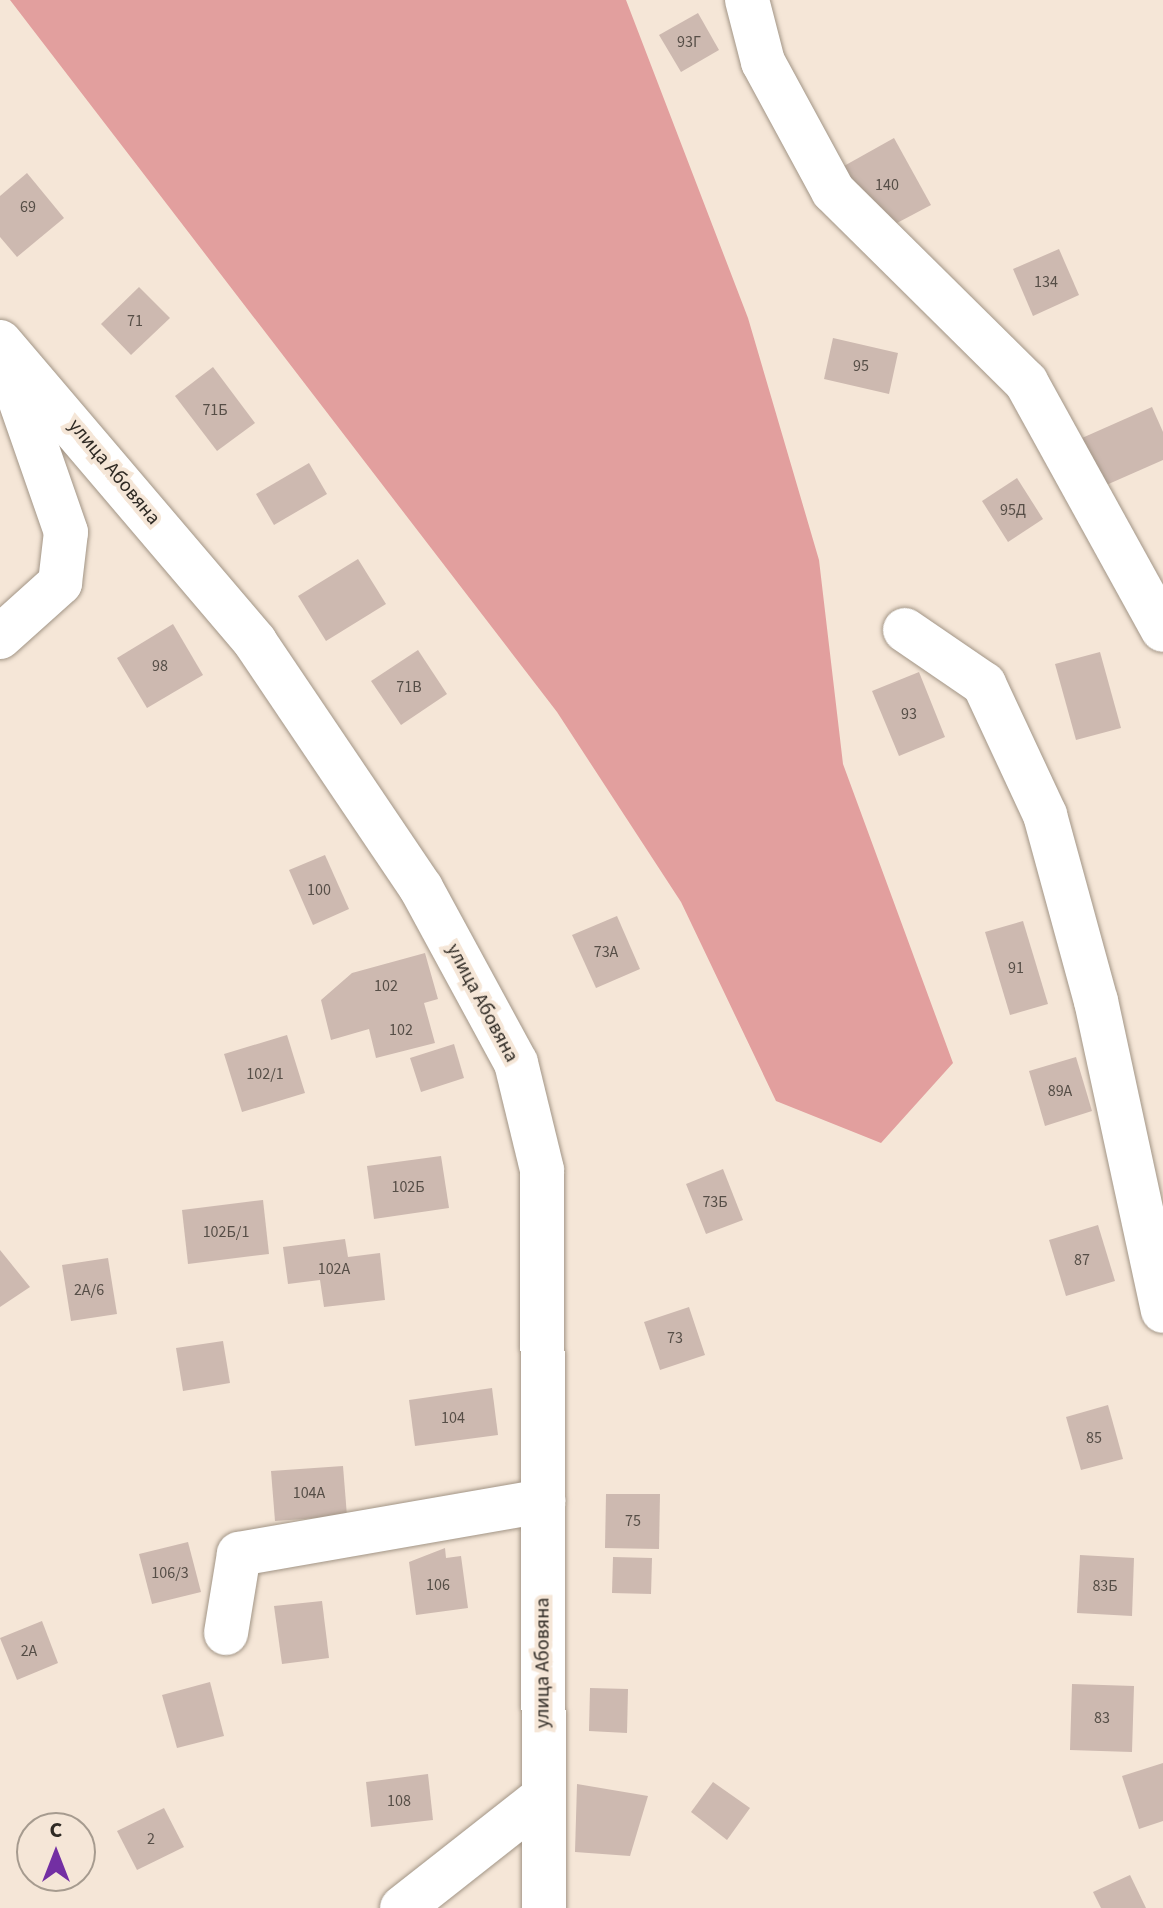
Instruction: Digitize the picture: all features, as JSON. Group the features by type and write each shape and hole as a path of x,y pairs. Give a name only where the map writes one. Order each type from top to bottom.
{"street":[{"path":"747,0 763,62 833,191 1026,382 1163,630"},
{"path":"0,343 66,532 60,583 0,637"},
{"name":"улица Абовяна","path":"0,343 255,642 421,888 516,1063 542,1170 544,1908"},
{"path":"905,630 984,684 1045,815 1096,1001 1163,1311"},
{"path":"226,1633 239,1554 543,1501"},
{"path":"402,1908 543,1797"}],"shaded area":[{"path":"10,0 626,0 748,318 819,560 843,764 953,1063 881,1143 776,1101 681,902 557,712"}],"building":[{"path":"698,13 719,50 681,72 659,35"},
{"path":"894,138 931,205 880,232 844,166"},
{"path":"27,173 64,218 17,257 0,237 0,196"},
{"path":"1059,249 1079,295 1033,316 1013,269"},
{"path":"139,287 170,318 131,355 101,324"},
{"path":"833,338 898,353 889,394 824,379"},
{"path":"213,367 255,423 217,451 175,396"},
{"path":"1152,407 1163,432 1163,460 1104,486 1082,438"},
{"path":"309,463 327,494 274,525 256,494"},
{"path":"1017,478 1043,519 1008,542 982,501"},
{"path":"358,559 386,604 326,641 298,596"},
{"path":"173,624 203,675 147,708 117,658"},
{"path":"418,650 447,694 401,725 371,681"},
{"path":"1100,652 1121,728 1076,740 1055,664"},
{"path":"919,672 945,737 899,756 872,691"},
{"path":"325,855 349,909 313,925 289,870"},
{"path":"617,916 640,969 596,988 572,935"},
{"path":"1023,921 1048,1004 1010,1015 985,932"},
{"path":"425,953 438,999 424,1003 435,1043 376,1058 369,1029 331,1040 321,1000 352,973"},
{"path":"287,1035 305,1093 242,1112 224,1054"},
{"path":"454,1044 464,1078 421,1092 410,1058"},
{"path":"1076,1057 1092,1111 1045,1126 1029,1071"},
{"path":"441,1156 449,1208 374,1219 367,1166"},
{"path":"723,1169 743,1220 706,1234 686,1184"},
{"path":"263,1200 269,1254 188,1264 182,1210"},
{"path":"1098,1225 1115,1281 1066,1296 1049,1240"},
{"path":"345,1239 348,1257 380,1253 385,1300 324,1307 320,1280 288,1284 283,1247"},
{"path":"0,1250 30,1287 0,1307"},
{"path":"108,1258 117,1314 71,1321 62,1265"},
{"path":"689,1307 705,1355 660,1370 644,1322"},
{"path":"223,1341 230,1383 183,1391 176,1348"},
{"path":"492,1388 498,1435 415,1446 409,1400"},
{"path":"1108,1405 1123,1459 1081,1470 1066,1417"},
{"path":"343,1466 347,1516 275,1521 271,1471"},
{"path":"606,1494 660,1494 659,1549 605,1548"},
{"path":"188,1542 201,1592 152,1604 139,1554"},
{"path":"445,1548 446,1558 461,1556 468,1608 416,1615 409,1562"},
{"path":"1080,1555 1134,1558 1132,1616 1077,1613"},
{"path":"613,1557 652,1558 651,1594 612,1593"},
{"path":"322,1601 329,1658 282,1664 274,1606"},
{"path":"42,1621 58,1663 17,1680 0,1638"},
{"path":"210,1682 224,1736 177,1748 162,1695"},
{"path":"1072,1684 1134,1686 1132,1752 1070,1750"},
{"path":"590,1688 628,1689 627,1733 589,1731"},
{"path":"1163,1763 1163,1821 1139,1829 1122,1776"},
{"path":"428,1774 433,1820 371,1827 366,1782"},
{"path":"713,1782 750,1808 727,1840 691,1812"},
{"path":"577,1784 648,1796 630,1856 575,1852"},
{"path":"164,1808 184,1847 137,1870 117,1831"},
{"path":"1130,1875 1146,1908 1101,1908 1093,1892"}]}
